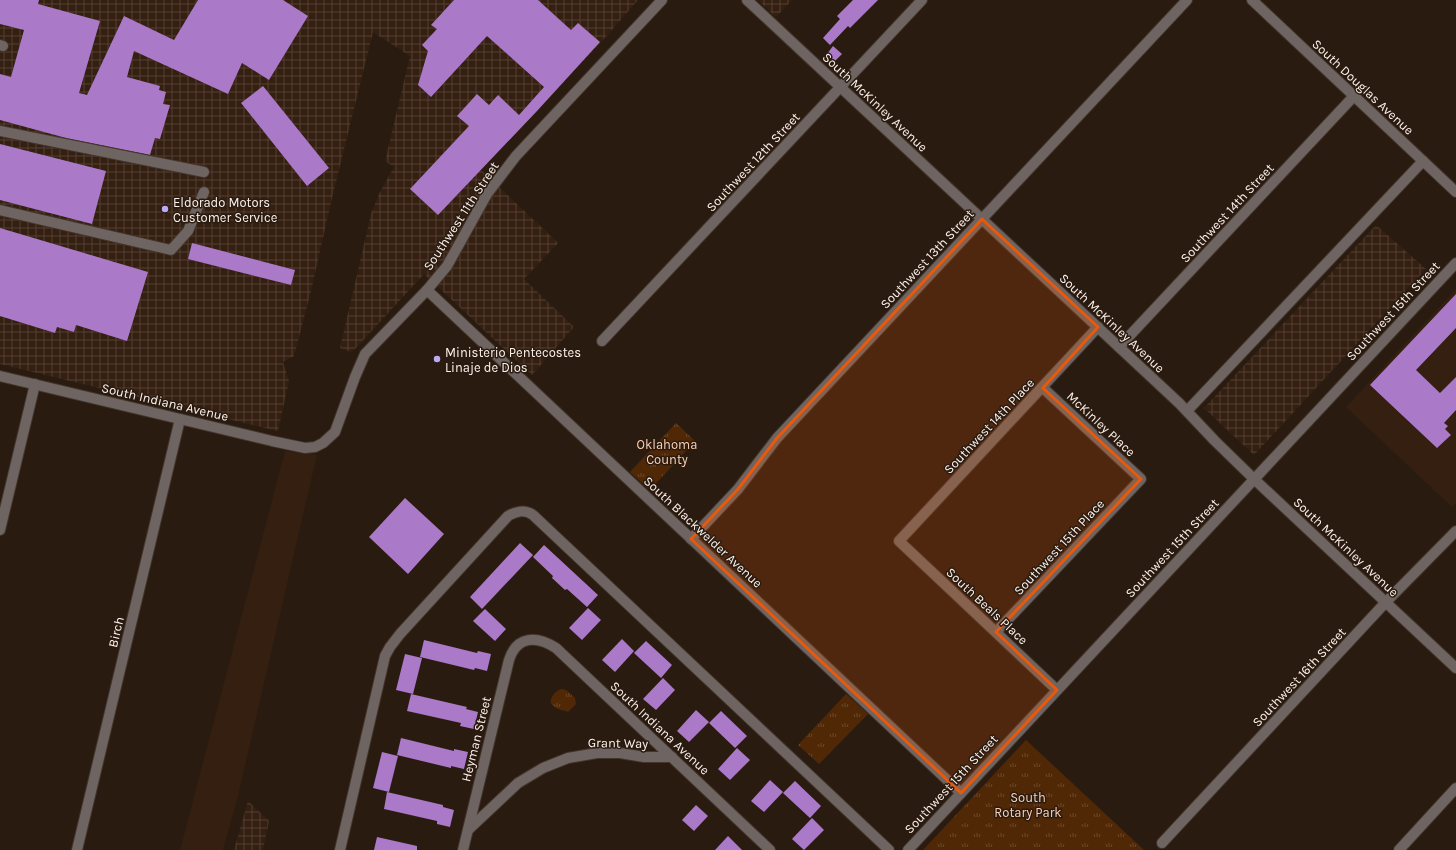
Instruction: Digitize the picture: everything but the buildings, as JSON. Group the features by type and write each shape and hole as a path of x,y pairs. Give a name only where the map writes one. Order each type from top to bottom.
{"street":[{"name":"Southwest 11th Street","path":"323,443 335,432 365,354 427,290 447,266 487,194 512,160 662,0"},
{"name":"South McKinley Avenue","path":"746,0 1098,327 1187,412 1214,441 1456,668"},
{"name":"Southwest 12th Street","path":"602,341 922,0"},
{"name":"Southwest 13th Street","path":"691,539 738,489 777,438 1187,0"},
{"name":"South Douglas Avenue","path":"1252,0 1456,192"},
{"name":"Southwest 14th Street","path":"1119,347 1354,96"},
{"path":"0,131 204,172"},
{"path":"1187,412 1423,162"},
{"path":"0,210 171,250 188,231 204,192"},
{"name":"Southwest 15th Street","path":"908,850 1456,263"},
{"name":"South Blackwelder Avenue","path":"427,290 961,793"},
{"name":"Southwest 14th Place","path":"899,541 1043,388 1098,327"},
{"name":"South Indiana Avenue","path":"0,376 305,448 315,447 323,443"},
{"path":"0,530 35,384"},
{"name":"McKinley Place","path":"1043,388 1141,479"},
{"name":"Birch","path":"77,850 180,419"},
{"name":"Southwest 15th Place","path":"996,632 1141,479"},
{"path":"340,850 386,656 390,646 508,516 521,510 530,512 889,850"},
{"name":"Southwest 16th Street","path":"1162,843 1386,602 1456,531"},
{"name":"South Beals Place","path":"899,541 1057,690"},
{"name":"South Indiana Avenue","path":"525,641 539,640 556,648 770,850"},
{"name":"Heyman Street","path":"463,850 509,660 514,650 525,641"},
{"name":"Grant Way","path":"468,830 518,783 543,768 568,758 597,753 620,753 644,757 672,757"},
{"path":"1399,850 1456,788"}],"highlighted area":[{"path":"982,219 1098,327 1043,388 1141,479 996,632 1057,690 961,793 691,539 738,489 777,438"}],"shaded area":[{"path":"0,0 638,0 603,40 481,170 558,243 524,279 574,327 532,375 424,274 357,347 351,352 340,348 371,214 379,194 394,167 385,161 410,56 373,32 294,356 283,362 289,381 278,431 0,364"},
{"path":"758,0 792,0 776,17"},
{"path":"1376,225 1426,269 1254,455 1204,408"},
{"path":"1456,289 1456,503 1452,507 1346,407"},
{"path":"285,451 317,455 237,800 223,850 180,850"},
{"path":"248,801 269,821 263,850 234,850"}],"green space":[{"name":"Oklahoma County","path":"676,423 695,441 650,490 630,472"},
{"path":"561,689 566,690 575,698 576,704 568,712 556,708 551,702 554,694"},
{"path":"846,694 868,714 819,764 798,745"},
{"name":"South Rotary Park","path":"1026,740 1144,850 923,850"}],"place":[{"name":"Eldorado Motors Customer Service","path":"165,209"},
{"name":"Ministerio Pentecostes Linaje de Dios","path":"437,359"}]}
